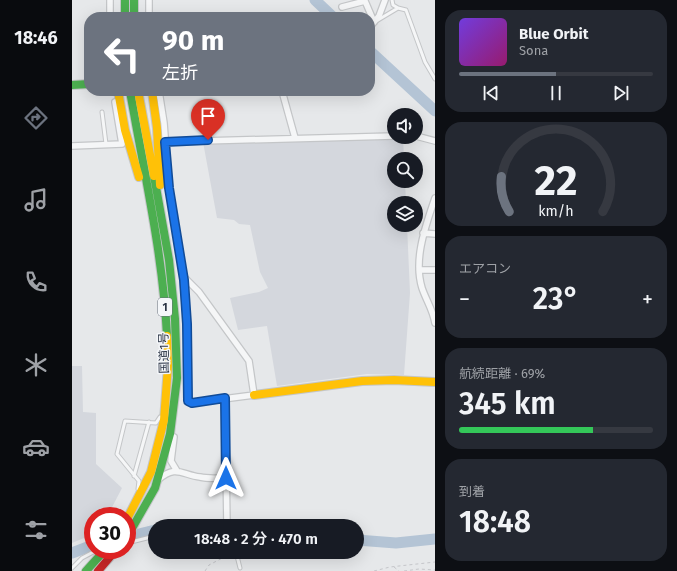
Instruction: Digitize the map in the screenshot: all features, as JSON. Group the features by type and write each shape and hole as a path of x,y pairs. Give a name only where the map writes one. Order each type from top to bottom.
{"main road":[{"path":"125,0 125,12"},
{"path":"134,0 134,12"},
{"path":"72,86 84,85"},
{"name":"1","path":"119,96 125,130 154,229"},
{"name":"国道1号","path":"131,96 161,276 167,324 168,365 167,392 161,435 151,470 134,507"},
{"name":"国道1号","path":"136,522 157,481 165,455 174,415 177,371 176,323 170,275 139,96"},
{"name":"1","path":"153,96 157,128 163,228"},
{"path":"254,395 362,381 394,380 435,382"},
{"path":"86,571 95,559"},
{"path":"98,571 108,559"}],"street":[{"path":"110,0 110,12"},
{"path":"149,0 149,12"},
{"path":"342,7 365,0 368,12"},
{"path":"375,21 386,0"},
{"path":"72,146 122,144 115,102 117,96"},
{"path":"160,96 164,123 169,188 183,276 187,324 188,401 192,403 254,395 248,362 199,292 183,276"},
{"path":"283,96 295,138"},
{"path":"165,142 387,136"},
{"path":"423,138 435,141"},
{"path":"435,198 423,233 419,270 422,288 433,307 435,323"},
{"path":"423,233 435,234"},
{"path":"419,270 435,270"},
{"path":"225,398 227,519"},
{"path":"174,415 174,438 171,456 177,471"},
{"path":"157,481 164,475 177,471 199,477 226,478"}],"lane":[{"path":"392,0 393,5 406,10 425,62 435,79"},
{"path":"375,23 398,8"},
{"path":"102,112 106,144"},
{"path":"129,507 138,488 139,481 117,454 125,421 156,423 159,420 167,392"},
{"path":"134,476 149,422"},
{"path":"136,541 148,538"},
{"path":"72,568 84,557"},
{"path":"237,559 240,568"}],"path":[{"path":"205,571 209,565 221,559"},
{"path":"374,571 435,562"},
{"path":"394,567 399,571"},
{"path":"404,571 419,569 435,570"}],"shaded area":[{"path":"387,137 387,144 403,144 404,152 387,152 387,188 405,188 406,196 387,196 387,232 407,232 410,293 404,375 367,374 277,386 267,326 238,330 230,298 259,292 268,288 260,272 250,225 239,224 234,220 217,218 203,142"},
{"path":"72,366 82,366 83,412 96,413 96,464 122,488 112,507 84,507 84,538 72,543"}],"waterway":[{"path":"315,0 328,12"},
{"path":"375,56 435,111"},
{"path":"136,535 148,532"},
{"path":"364,541 396,543 435,539"},
{"path":"72,553 84,548"}],"traffic: fast":[{"path":"125,0 125,12"},
{"path":"134,0 134,12"},
{"path":"72,85 84,84"},
{"path":"131,96 162,275 167,336"},
{"path":"136,521 155,488 170,434 177,378 175,319 169,260 154,176"},
{"path":"86,571 97,559"}],"traffic: slow":[{"path":"119,96 125,130 139,177"},
{"path":"139,96 154,176"},
{"path":"153,96 157,128 160,185"},
{"path":"133,507 151,472 164,420 168,366 167,336"},
{"path":"254,395 362,381 394,380 435,382"}],"traffic: jam":[{"path":"98,571 108,559"}],"route":[{"path":"208,140 165,142 169,188 184,280 188,354 188,401 192,403 225,398 226,478"}]}
